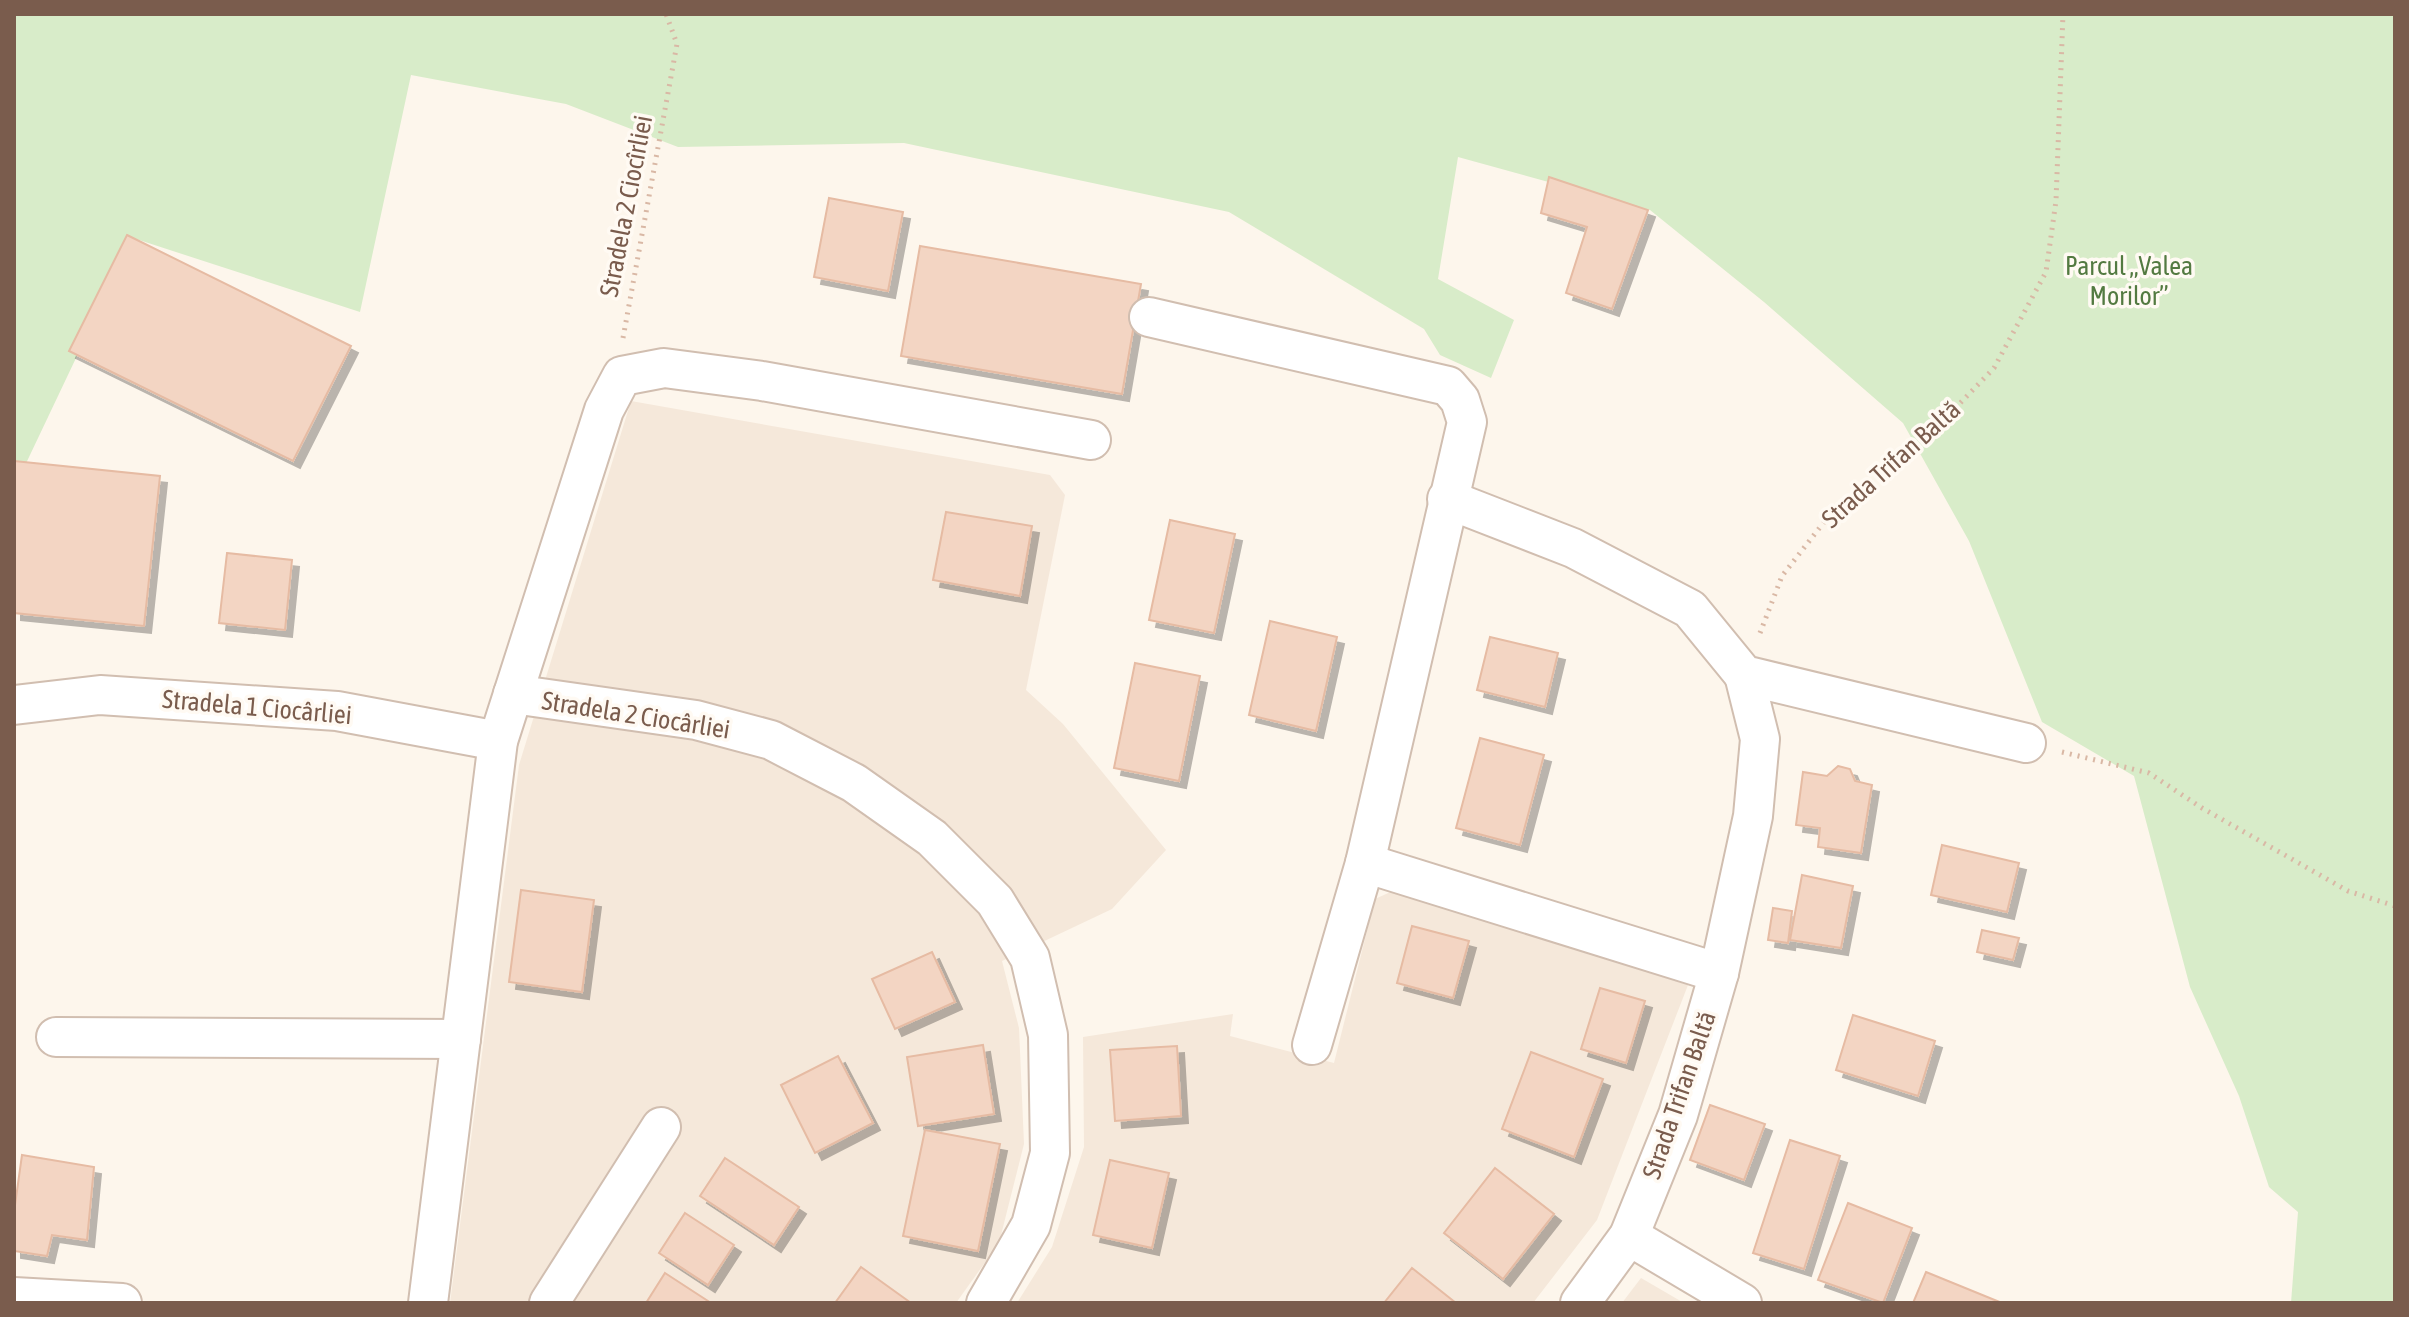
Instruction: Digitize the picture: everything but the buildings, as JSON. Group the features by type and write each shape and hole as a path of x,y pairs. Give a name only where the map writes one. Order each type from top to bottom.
{"street":[{"path":"1149,317 1448,386 1460,400 1467,422 1365,863 1312,1045"},
{"path":"622,376 664,368 748,379 1091,440"},
{"name":"Stradela 2 Ciocârliei","path":"428,1303 498,741 604,410 622,376"},
{"path":"1447,499 1573,548 1690,609 1744,675 2026,743"},
{"name":"Strada Trifan Baltă","path":"1580,1303 1629,1236 1678,1115 1719,973 1753,816 1760,739 1744,675"},
{"name":"Stradela 2 Ciocârliei","path":"513,694 696,720 771,740 854,783 932,838 995,901 1030,958 1048,1035 1050,1153 1031,1225 986,1303"},
{"name":"Stradela 1 Ciocârliei","path":"14,705 100,695 337,711 498,741"},
{"path":"1365,863 1719,973"},
{"path":"56,1037 461,1039"},
{"path":"549,1303 661,1127"},
{"path":"1629,1236 1742,1303"},
{"path":"14,1297 122,1303"}],"path":[{"name":"Stradela 2 Ciocîrliei","path":"622,376 623,325 677,44 666,14"},
{"name":"Strada Trifan Baltă","path":"1744,675 1782,576 1835,508 1905,460 1994,368 2046,272 2056,201 2063,14"},
{"path":"2026,743 2149,773 2202,808 2348,891 2395,906"}],"shaded area":[{"path":"631,401 1050,475 1065,495 1026,690 1063,724 1166,850 1112,909 1002,961 1019,1028 1024,1144 999,1243 956,1303 450,1303 519,765"},
{"path":"1397,889 1688,985 1597,1220 1533,1303 1017,1303 1052,1247 1084,1147 1083,1037 1233,1014 1230,1036 1334,1063 1375,899"},
{"path":"1641,1278 1684,1303 1622,1303"}],"green space":[{"name":"Parcul „Valea Morilor”","path":"14,14 2395,14 2395,1303 2291,1303 2298,1212 2269,1187 2239,1096 2190,987 2134,776 2042,722 1969,541 1903,423 1764,302 1650,210 1458,157 1438,279 1514,320 1491,378 1440,355 1424,329 1229,212 904,143 678,147 566,104 411,75 360,312 133,238 20,476 14,475"}]}
